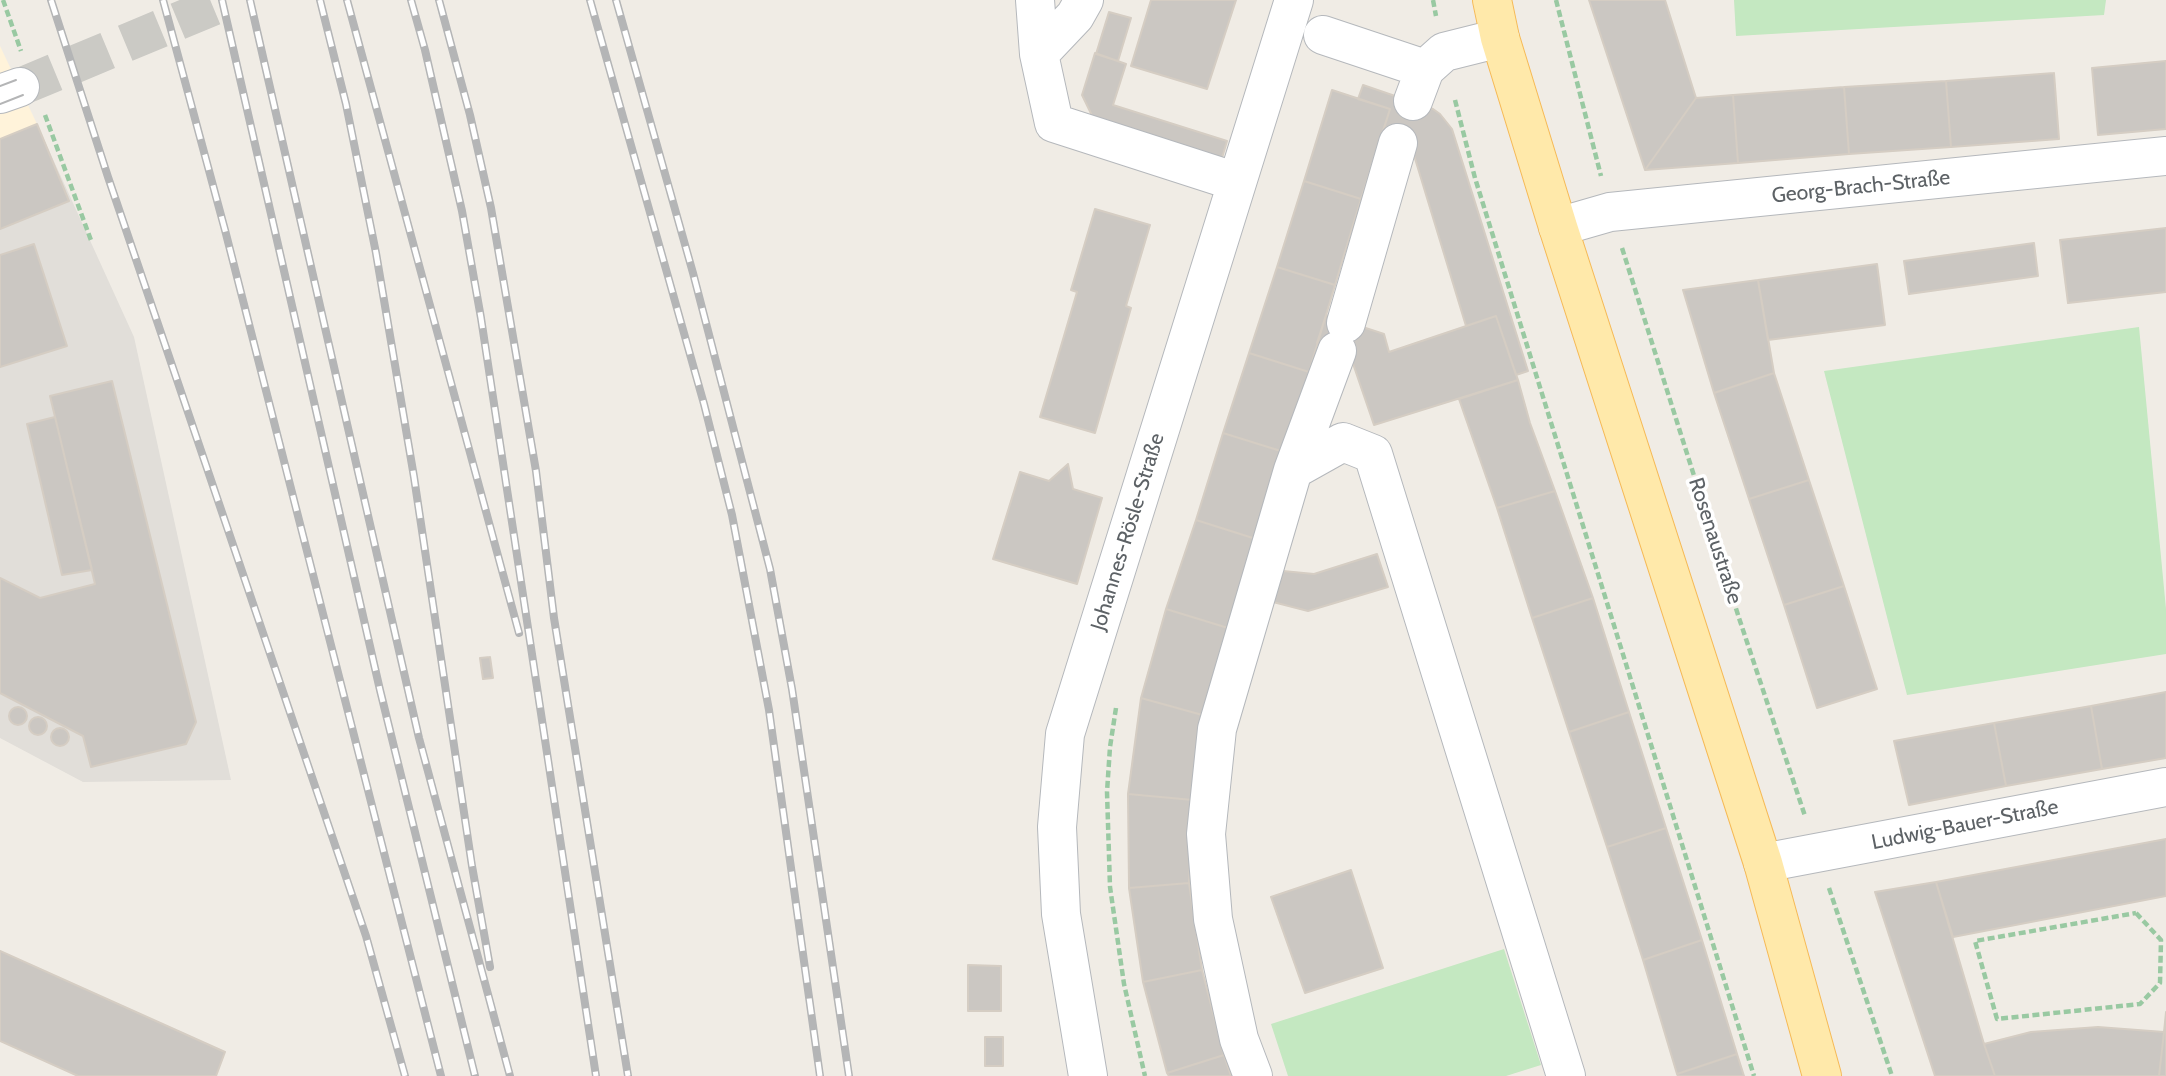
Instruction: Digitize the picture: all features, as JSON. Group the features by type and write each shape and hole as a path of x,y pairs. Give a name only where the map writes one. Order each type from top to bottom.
{"main road":[{"path":"1492,0 1500,38 1558,227 1763,863 1822,1076"}],"street":[{"path":"1035,0 1039,54 1055,123 1237,182"},
{"path":"1039,54 1075,16 1084,0"},
{"name":"Johannes-Rösle-Straße","path":"1088,1076 1061,914 1056,827 1065,734 1294,0"},
{"path":"1323,35 1430,86 1444,52 1500,38"},
{"path":"1253,1076 1239,1039 1213,919 1206,834 1217,729 1293,470 1342,337 1398,143"},
{"name":"Georg-Brach-Straße","path":"1558,227 1610,212 2166,156"},
{"path":"1293,470 1343,442 1373,454 1566,1076"},
{"name":"Ludwig-Bauer-Straße","path":"1763,863 2166,787"}],"path":[{"path":"3,0 20,84 92,243"},
{"name":"Rosenaustraße","path":"1556,0 1610,212 1739,618 1892,1076"},
{"path":"1430,86 1475,178 1754,1076"},
{"path":"1117,702 1107,792 1110,887 1124,985 1145,1076"},
{"path":"2136,912 2161,940 2163,983 2140,1004 1997,1019 1975,940 2136,912"}],"shaded area":[{"path":"0,46 37,124 0,139"},
{"path":"37,124 134,337 231,780 83,782 0,738 0,139"}],"green space":[{"path":"1734,0 2106,0 2104,15 1736,36"},
{"path":"2139,327 2166,609 2166,654 1907,695 1824,371"},
{"path":"1504,949 1541,1065 1506,1076 1288,1076 1271,1024"}],"building":[{"path":"1151,0 1236,0 1207,89 1131,66"},
{"path":"1589,0 1665,0 1696,98 1645,170"},
{"path":"1109,12 1131,18 1118,61 1096,54"},
{"path":"1095,53 1126,64 1113,105 1227,141 1219,168 1099,130 1082,95"},
{"path":"2166,61 2166,129 2098,135 2092,68"},
{"path":"2054,73 2059,139 1951,147 1946,81"},
{"path":"1946,81 1951,147 1849,154 1844,87"},
{"path":"1363,85 1433,109 1452,129 1528,371 1516,375 1496,316 1466,326 1413,152 1381,138 1390,109 1358,99"},
{"path":"1844,87 1849,154 1738,163 1733,95"},
{"path":"1332,90 1390,109 1361,199 1304,181"},
{"path":"1733,95 1738,163 1645,170 1696,98"},
{"path":"37,124 69,201 0,229 0,139"},
{"path":"1304,181 1361,199 1335,285 1277,267"},
{"path":"1095,209 1150,225 1126,306 1131,308 1095,433 1040,417 1077,292 1071,290"},
{"path":"2166,228 2166,292 2068,303 2060,240"},
{"path":"2034,243 2038,276 1909,294 1904,261"},
{"path":"34,244 67,346 0,367 0,255"},
{"path":"1877,264 1885,325 1768,340 1758,280"},
{"path":"1277,267 1335,285 1309,372 1249,353"},
{"path":"1758,280 1774,373 1714,393 1683,290"},
{"path":"1326,315 1384,334 1389,352 1496,316 1518,380 1374,425 1350,355 1317,343"},
{"path":"1249,353 1309,372 1284,452 1223,433"},
{"path":"1774,373 1809,480 1749,499 1714,393"},
{"path":"1518,380 1530,423 1555,491 1497,508 1459,399"},
{"path":"112,381 196,722 186,744 91,767 83,736 0,693 0,578 40,598 95,584 50,396"},
{"path":"55,417 92,570 62,575 27,424"},
{"path":"1223,433 1284,452 1256,539 1196,520"},
{"path":"1068,464 1073,489 1102,498 1077,584 993,559 1020,472 1049,481"},
{"path":"1809,480 1844,586 1784,605 1749,499"},
{"path":"1555,491 1593,598 1532,618 1497,508"},
{"path":"1196,520 1256,539 1228,628 1166,609"},
{"path":"1377,554 1388,587 1308,611 1273,602 1283,571 1314,574"},
{"path":"1844,586 1877,689 1817,708 1784,605"},
{"path":"1593,598 1629,712 1569,732 1532,618"},
{"path":"1166,609 1228,628 1206,716 1141,698"},
{"path":"490,657 493,678 483,679 480,658"},
{"path":"2166,692 2166,758 2102,769 2091,706"},
{"path":"1141,698 1206,716 1193,800 1128,794"},
{"path":"2091,706 2102,769 2006,786 1994,723"},
{"path":"14,707 22,707 27,716 25,723 14,725 9,720 9,712"},
{"path":"1629,712 1666,828 1607,847 1569,732"},
{"path":"34,717 42,717 47,726 45,733 34,735 29,730 29,722"},
{"path":"1994,723 2006,786 1909,805 1894,741"},
{"path":"56,728 64,728 69,737 67,744 56,746 51,741 51,733"},
{"path":"1128,794 1193,800 1189,883 1129,888"},
{"path":"1666,828 1702,940 1643,960 1607,847"},
{"path":"2166,839 2166,896 1953,937 1936,882"},
{"path":"1351,870 1383,968 1305,993 1271,897"},
{"path":"1936,882 1995,1076 1935,1076 1875,892"},
{"path":"1189,883 1202,970 1143,982 1129,888"},
{"path":"1702,940 1737,1054 1677,1074 1643,960"},
{"path":"0,951 225,1052 216,1076 78,1076 0,1041"},
{"path":"968,965 1001,966 1001,1011 968,1011"},
{"path":"1202,970 1224,1055 1167,1073 1143,982"},
{"path":"2166,1012 2166,1076 2159,1076 2164,1032"},
{"path":"2098,1027 2164,1032 2159,1076 1995,1076 1984,1044 2031,1032"},
{"path":"985,1037 1003,1037 1003,1066 985,1066"},
{"path":"1737,1054 1744,1076 1677,1074"},
{"path":"1224,1055 1231,1076 1169,1076 1167,1073"}],"tunnel":[{"path":"20,87 229,0"}],"tram line":[{"path":"0,86 16,80"},
{"path":"0,104 23,95"}],"railway":[{"path":"51,0 108,177 366,936 405,1076"},
{"path":"163,0 225,230 441,1076"},
{"path":"222,0 380,690 475,1076"},
{"path":"250,0 419,738 510,1076"},
{"path":"320,0 346,104 376,253 414,477 472,866 490,967"},
{"path":"347,0 519,633"},
{"path":"411,0 462,211 481,318 596,1076"},
{"path":"439,0 470,115 491,208 536,471 554,618 628,1076"},
{"path":"590,0 704,404 732,515 769,710 820,1076"},
{"path":"616,0 693,273 770,569 792,689 849,1076"}]}
